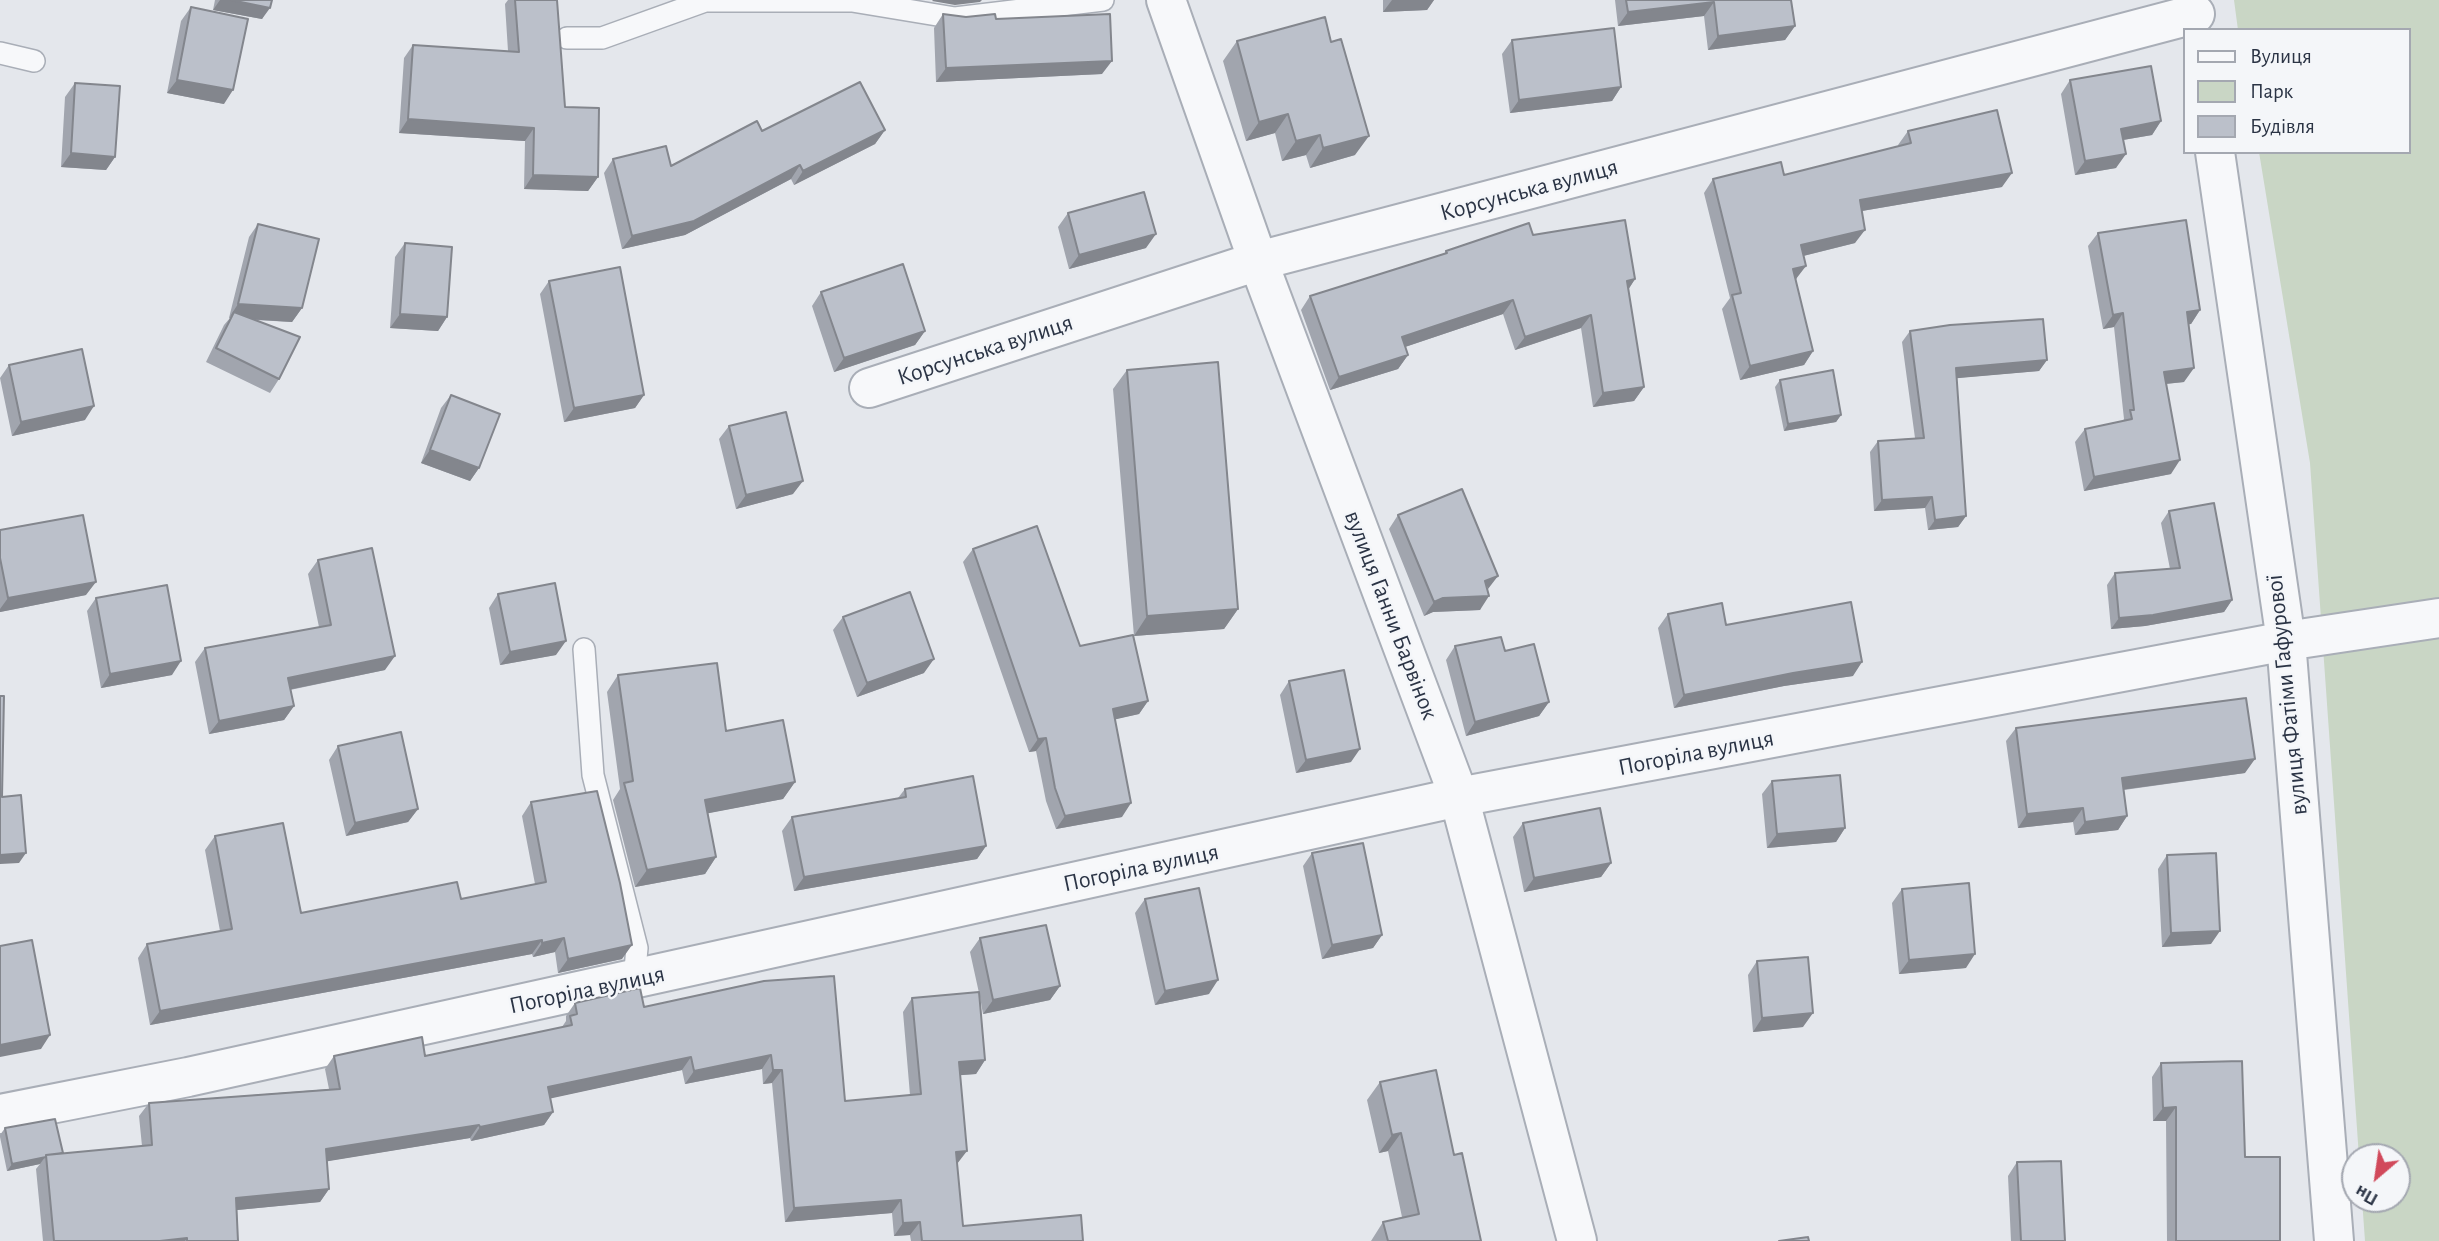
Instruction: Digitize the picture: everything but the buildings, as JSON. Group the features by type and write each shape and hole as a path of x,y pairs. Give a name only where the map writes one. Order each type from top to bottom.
{"street":[{"name":"вулиця Ганни Барвінок","path":"1166,0 1258,261 1459,797 1577,1241"},
{"name":"Корсунська вулиця","path":"869,388 1258,261 2195,15"},
{"name":"вулиця Фатіми Гафурової","path":"2215,154 2286,641 2334,1241"},
{"name":"Погоріла вулиця","path":"0,1114 188,1077 1459,797 2286,641 2439,618"}],"lane":[{"path":"567,38 602,38 705,1 852,1 954,18 1103,0"},
{"path":"0,54 34,61"},
{"path":"584,649 593,775 637,948 634,980"}],"green space":[{"path":"2234,0 2439,0 2439,1241 2365,1241 2363,1213 2411,1213 2411,1143 2358,1143 2310,463 2259,154 2411,154 2411,28 2238,28"}]}
